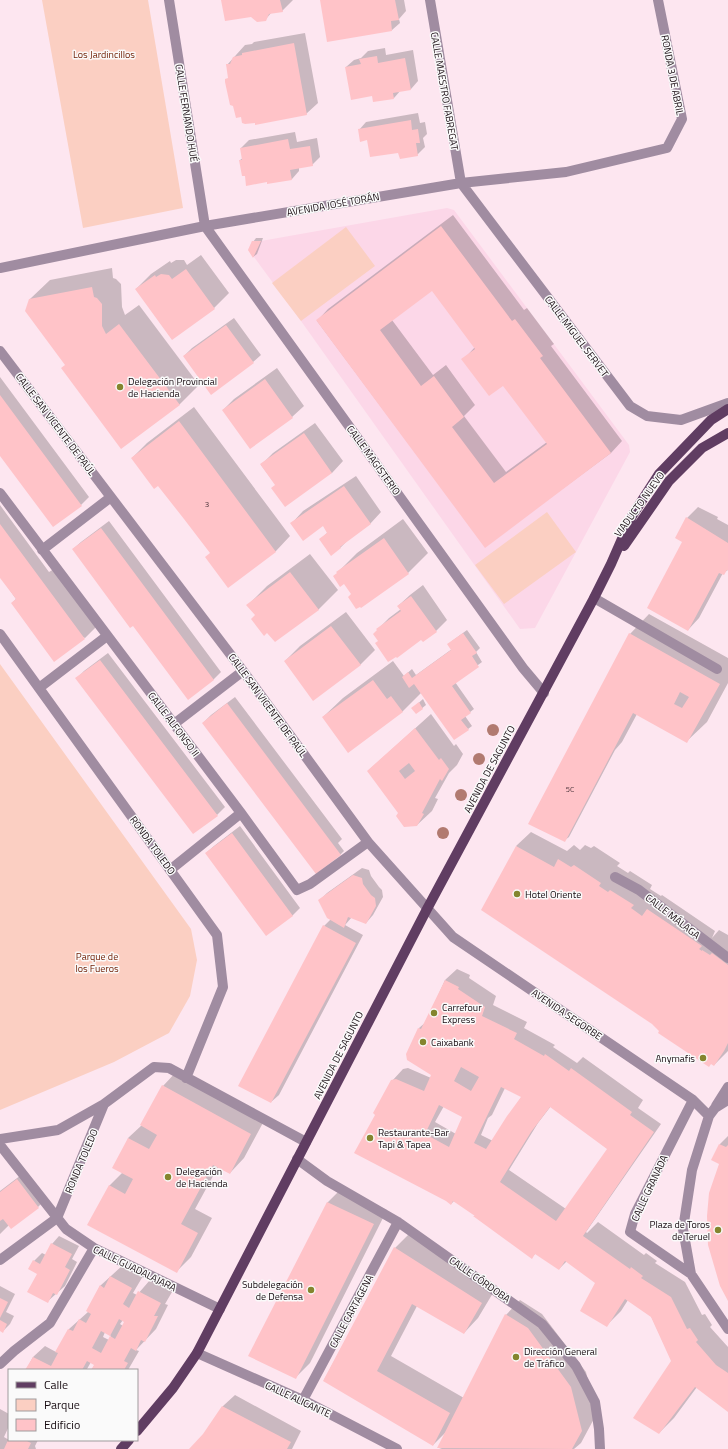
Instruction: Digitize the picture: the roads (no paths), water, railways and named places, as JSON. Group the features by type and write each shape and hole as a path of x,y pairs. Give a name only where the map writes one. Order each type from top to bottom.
{"main road":[{"name":"AVENIDA DE SAGUNTO","path":"138,1430 173,1388 197,1353 427,909 594,598 632,516 659,474 711,420 728,409"},
{"name":"VIADUCTO NUEVO","path":"611,564 669,481 702,448 728,433"},
{"path":"121,1449 128,1441"}],"street":[{"name":"CALLE FERNANDO HUÉ","path":"169,0 205,226"},
{"name":"CALLE MAESTRO FABREGAT","path":"430,0 461,183"},
{"name":"RONDA 3 DE ABRIL","path":"658,0 682,119 667,148"},
{"name":"AVENIDA JOSÉ TORÁN","path":"0,268 205,226 461,183 566,172 667,148"},
{"name":"CALLE MIGUEL SERVET","path":"461,183 630,406 647,416 681,420 728,403"},
{"name":"CALLE MAGISTERIO","path":"205,226 523,668 544,693"},
{"name":"CALLE SAN VICENTE DE PAÚL","path":"0,351 243,671 368,842 427,909"},
{"name":"CALLE ALFONSO II","path":"0,493 241,813 297,890 310,884 368,842"},
{"path":"42,550 111,497"},
{"path":"594,598 717,669"},
{"name":"RONDA TOLEDO","path":"0,634 216,935 223,987 186,1078"},
{"path":"39,688 107,636"},
{"path":"174,724 243,671"},
{"path":"170,870 241,813"},
{"name":"CALLE MÁLAGA","path":"615,877 638,890 728,958"},
{"name":"AVENIDA SEGORBE","path":"427,909 453,937 712,1112"},
{"path":"0,1139 58,1130 104,1104 154,1067 169,1068 306,1142"},
{"path":"712,1112 728,1087"},
{"name":"CALLE GRANADA","path":"693,1100 635,1214 630,1232 691,1274 728,1329"},
{"path":"712,1112 728,1100"},
{"name":"RONDA TOLEDO","path":"56,1218 104,1104"},
{"name":"CALLE GRANADA","path":"691,1274 684,1229 692,1170 712,1112"},
{"name":"CALLE GUADALAJARA","path":"0,1145 66,1229 94,1248 220,1309"},
{"name":"CALLE CÓRDOBA","path":"297,1159 327,1181 398,1222 542,1324 576,1366 594,1402 599,1429 600,1449"},
{"path":"0,1260 56,1218"},
{"name":"CALLE CARTAGENA","path":"303,1400 398,1222"},
{"path":"0,1364 50,1323 94,1248"},
{"name":"CALLE ALICANTE","path":"197,1353 303,1400 397,1449"}],"place":[{"name":"Delegación Provincial de Hacienda","path":"120,387"},
{"name":"Hotel Oriente","path":"517,894"},
{"name":"Carrefour Express","path":"434,1013"},
{"name":"Caixabank","path":"423,1042"},
{"name":"Anymafis","path":"703,1058"},
{"name":"Restaurante-Bar Tapi & Tapea","path":"370,1138"},
{"name":"Delegación de Hacienda","path":"168,1177"},
{"name":"Plaza de Toros de Teruel","path":"718,1230"},
{"name":"Subdelegación de Defensa","path":"311,1290"},
{"name":"Dirección General de Tráfico","path":"516,1357"}],"park label":[{"name":"Los Jardincillos","path":"104,54"},
{"name":"Parque de los Fueros","path":"97,962"}]}
